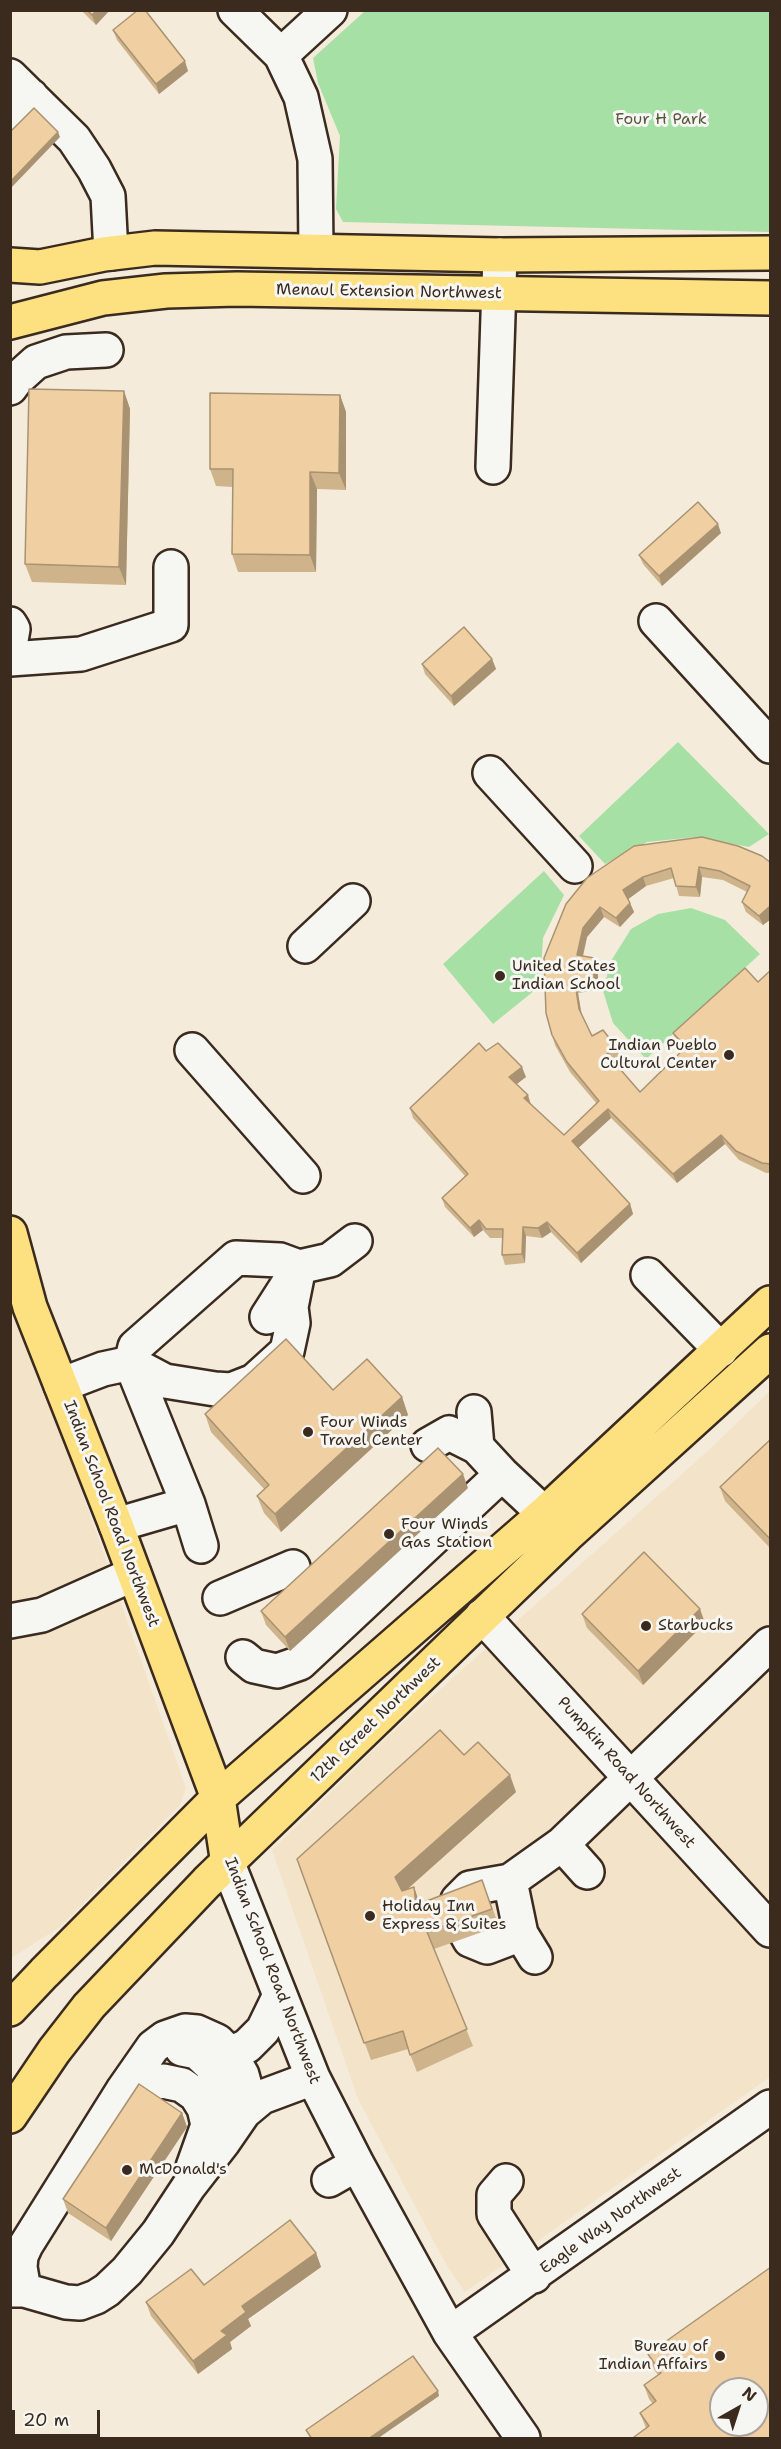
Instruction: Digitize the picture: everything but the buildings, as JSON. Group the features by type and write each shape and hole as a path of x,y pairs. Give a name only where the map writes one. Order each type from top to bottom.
{"main road":[{"path":"10,265 40,267 111,253 156,248 500,255 771,253"},
{"name":"Menaul Extension Northwest","path":"10,322 103,298 166,291 237,289 771,298"},
{"name":"Indian School Road Northwest","path":"10,1233 30,1307 116,1525 218,1798 228,1864"},
{"name":"12th Street Northwest","path":"10,2116 54,2051 89,2006 207,1882 482,1616 556,1525 721,1350 771,1303"},
{"name":"12th Street Northwest","path":"10,2009 218,1798 771,1351"}],"street":[{"path":"235,10 281,55 301,97 315,159 316,251"},
{"path":"281,55 330,10"},
{"path":"17,96 74,139 108,196 111,253"},
{"path":"493,467 500,255"},
{"path":"10,388 36,362 66,352 106,350"},
{"path":"10,659 81,654 171,625 171,567"},
{"path":"656,621 771,746"},
{"path":"10,624 13,629 10,646"},
{"path":"490,773 575,866"},
{"path":"305,946 353,902"},
{"path":"192,1050 303,1176"},
{"path":"201,1546 188,1504 131,1363 135,1347 236,1258 280,1260 299,1267 330,1260 355,1241"},
{"path":"62,1385 104,1369 131,1363 165,1381 215,1389 231,1390 254,1381 287,1351 293,1323 291,1307 299,1267"},
{"path":"267,1317 299,1267"},
{"path":"648,1275 721,1350"},
{"path":"474,1412 477,1447"},
{"path":"428,1445 449,1433 477,1447 556,1525"},
{"path":"243,1657 254,1666 277,1671 300,1663 502,1474"},
{"path":"116,1525 188,1504"},
{"path":"220,1598 293,1567"},
{"path":"10,1621 42,1615 134,1574"},
{"name":"Pumpkin Road Northwest","path":"482,1616 771,1930"},
{"path":"510,1881 528,1945 487,1947 470,1940 458,1919 458,1900 470,1888 510,1881 562,1844 771,1644"},
{"path":"562,1844 587,1872"},
{"name":"Indian School Road Northwest","path":"228,1864 313,2078 343,2172 523,2439"},
{"path":"230,2054 247,2046 263,2030 280,1995"},
{"path":"244,2112 245,2086 237,2064 217,2041 208,2036 185,2031 165,2038 153,2047 25,2226 20,2267 15,2283 66,2302 80,2303 96,2297 127,2271 158,2233 189,2186 224,2142 244,2112 262,2097 313,2078"},
{"path":"131,2078 171,2081 182,2085 196,2095 201,2102 208,2125 189,2186"},
{"name":"Eagle Way Northwest","path":"450,2333 771,2107"},
{"path":"506,2181 494,2194 494,2214 534,2276"}],"shaded area":[{"path":"10,1288 186,1788 180,1805 60,1927 11,1958"},
{"path":"770,1391 770,2077 465,2292 447,2266 358,2099 272,1850 388,1736 710,1449"}],"green space":[{"name":"Four H Park","path":"365,11 770,11 770,232 343,222 336,209 340,136 318,83 313,58"},
{"path":"678,742 769,834 749,847 696,837 647,842 605,864 579,836"},
{"path":"544,871 564,895 543,938 540,986 493,1024 443,964"},
{"path":"691,908 725,920 760,954 646,1059 613,1023 603,991 611,961 631,929 658,914"}],"place":[{"name":"United States Indian School","path":"500,976"},
{"name":"Indian Pueblo Cultural Center","path":"729,1055"},
{"name":"Four Winds Travel Center","path":"308,1432"},
{"name":"Four Winds Gas Station","path":"389,1534"},
{"name":"Starbucks","path":"646,1626"},
{"name":"Holiday Inn Express & Suites","path":"370,1916"},
{"name":"McDonald's","path":"127,2170"},
{"name":"Bureau of Indian Affairs","path":"720,2356"}]}
